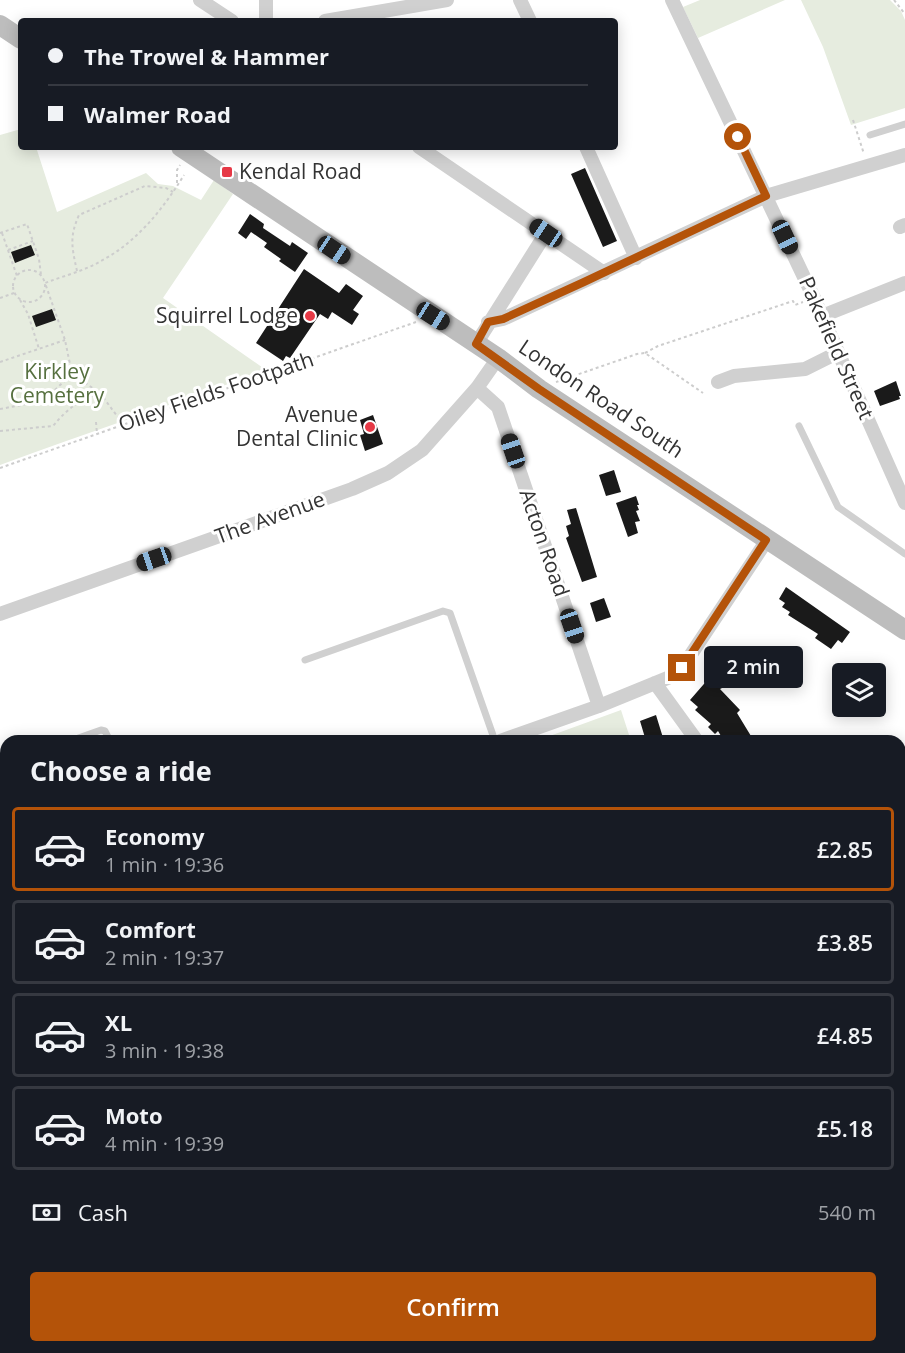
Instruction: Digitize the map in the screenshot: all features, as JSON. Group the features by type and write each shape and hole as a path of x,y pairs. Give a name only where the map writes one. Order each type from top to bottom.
{"main road":[{"path":"0,25 18,37"},
{"name":"London Road South","path":"193,150 433,316 498,358 539,389 905,630"}],"street":[{"path":"200,0 227,18"},
{"path":"266,0 266,18"},
{"path":"342,18 447,0"},
{"path":"520,0 529,18"},
{"name":"Pakefield Street","path":"672,0 822,316 905,503"},
{"path":"423,150 604,273"},
{"path":"587,150 636,258"},
{"path":"488,322 503,319 766,196 905,155"},
{"path":"476,344 546,233"},
{"path":"822,316 905,282"},
{"path":"718,382 734,376 753,381 805,369 837,353"},
{"name":"The Avenue","path":"0,614 341,493 388,473 422,450 477,388 498,358"},
{"name":"Acton Road","path":"477,388 498,407 599,706"},
{"path":"517,735 599,706 670,677 682,668 766,540"},
{"path":"655,683 693,735"}],"lane":[{"path":"870,135 905,124"},
{"path":"798,426 838,507 905,554"},
{"path":"305,660 443,611 450,613 493,735"},
{"path":"87,735 101,730 107,735"}],"path":[{"path":"894,0 905,14"},
{"path":"853,120 868,165"},
{"path":"177,185 177,170 193,150"},
{"path":"45,284 101,262 137,237 173,192 184,174"},
{"path":"77,271 72,249 72,231 79,215 145,186 166,188 173,192"},
{"path":"17,276 1,233 27,224 39,258 41,275 66,340 72,374 100,393 123,424"},
{"path":"8,250 33,241"},
{"path":"39,349 28,314 14,293 13,284 17,276 25,271 33,271 41,275"},
{"path":"20,300 29,302 38,300 44,293 45,284"},
{"path":"0,297 14,293"},
{"path":"539,389 793,301"},
{"name":"Oiley Fields Footpath","path":"0,468 433,316"},
{"path":"0,362 66,340"},
{"path":"645,353 703,393"},
{"path":"0,409 43,401 72,374"},
{"path":"0,431 53,426 66,410 83,399 100,393"},
{"path":"96,422 97,434"}],"green space":[{"path":"700,0 785,0 698,38 683,7"},
{"path":"801,0 890,0 901,11 905,20 905,108 851,125 823,47"},
{"name":"Kirkley Cemetery","path":"18,130 18,150 37,150 57,212 146,173 158,184 173,186 201,200 214,180 233,194 163,298 266,370 0,465 0,135"},
{"path":"621,710 629,735 552,735"}],"building":[{"path":"585,168 617,241 603,247 571,174"},
{"path":"250,214 264,224 263,228 290,246 292,242 308,253 295,272 264,247 267,243 251,232 246,239 238,233"},
{"path":"31,245 35,255 15,263 11,252"},
{"name":"Squirrel Lodge","path":"304,269 339,293 346,284 363,296 353,310 359,314 352,325 332,312 328,319 320,314 290,358 286,356 283,361 256,343"},
{"path":"52,309 56,320 36,327 32,316"},
{"path":"896,381 900,399 880,406 874,391"},
{"name":"Avenue Dental Clinic","path":"373,415 383,444 365,451 360,435 364,434 360,420"},
{"path":"614,470 621,492 606,496 599,475"},
{"path":"636,496 639,510 636,511 640,521 635,522 638,533 628,537 616,503"},
{"path":"576,508 597,577 582,582 566,538 569,536 566,526 571,524 567,510"},
{"path":"786,587 850,632 842,643 838,640 831,649 815,638 818,634 788,615 790,612 782,607 785,603 779,599"},
{"path":"604,598 611,617 596,622 590,603"},
{"path":"710,677 740,710 737,713 750,735 720,735 718,731 715,734 708,727 711,724 695,710 698,707 690,700"},
{"path":"656,715 662,735 644,735 640,721"}],"place":[{"name":"Kendal Road","path":"227,172"},
{"name":"Squirrel Lodge","path":"310,316"},
{"name":"Avenue Dental Clinic","path":"370,427"}],"route":[{"path":"682,668 766,540 539,389 476,344 488,322 503,319 766,196 738,137"}]}
